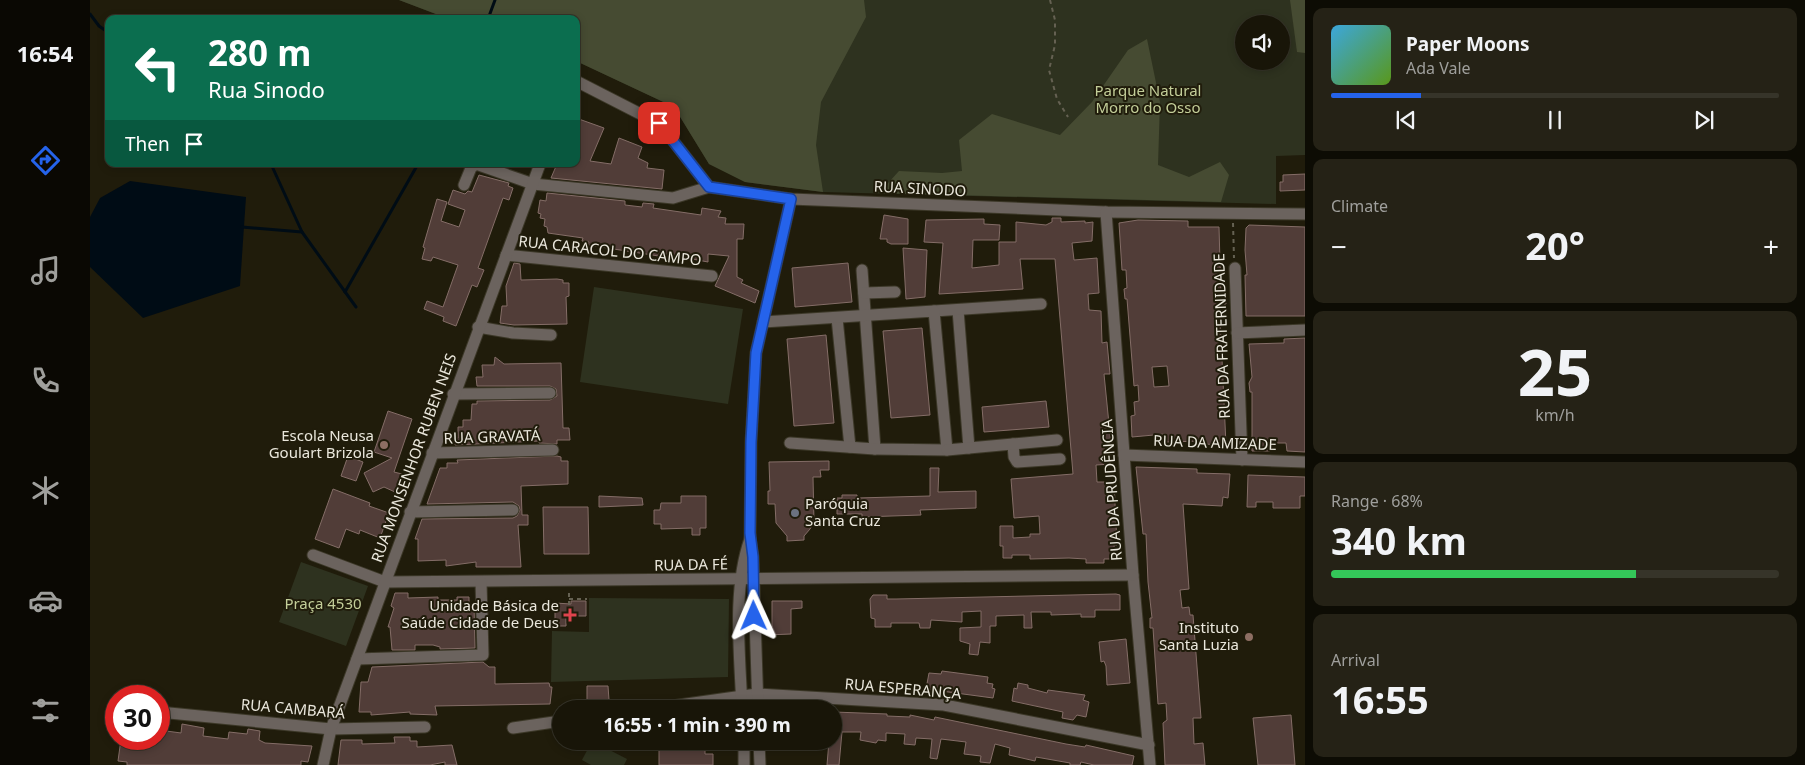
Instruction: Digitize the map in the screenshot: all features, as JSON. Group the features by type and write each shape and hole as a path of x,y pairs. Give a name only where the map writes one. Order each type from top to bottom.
{"street":[{"path":"485,167 533,184 672,198 709,187 660,124 580,83"},
{"path":"464,186 472,167"},
{"name":"RUA MONSENHOR RUBEN NEIS","path":"323,765 331,729 478,326 539,167"},
{"name":"RUA SINODO","path":"709,187 791,199 1106,212 1305,214"},
{"path":"757,700 754,580 750,537 751,442 756,353 791,199"},
{"name":"RUA DA PRUDÊNCIA","path":"1106,212 1133,575 1150,765"},
{"name":"RUA CARACOL DO CAMPO","path":"506,255 712,276"},
{"name":"RUA DA FRATERNIDADE","path":"1235,268 1242,460"},
{"path":"862,270 875,448"},
{"path":"864,293 895,292"},
{"path":"763,322 1041,304"},
{"path":"958,310 969,448"},
{"path":"934,311 947,450"},
{"path":"837,318 850,447"},
{"path":"478,326 513,333 551,335"},
{"path":"1237,332 1305,330"},
{"path":"454,394 550,393"},
{"path":"790,443 947,450 1057,440"},
{"path":"1013,444 1014,457 1017,462 1060,459"},
{"name":"RUA GRAVATÁ","path":"432,454 553,450"},
{"name":"RUA DA AMIZADE","path":"1124,455 1305,462"},
{"path":"410,512 513,510"},
{"path":"742,700 740,580 743,557 750,537"},
{"name":"RUA DA FÉ","path":"313,555 385,582 569,582 1133,575"},
{"path":"357,659 483,655 481,582"},
{"name":"RUA ESPERANÇA","path":"714,700 757,694 944,705 1149,745"},
{"name":"RUA CAMBARÁ","path":"170,713 331,729 425,727"},
{"path":"513,728 552,722"},
{"path":"744,750 744,765"},
{"path":"759,750 760,765"}],"path":[{"path":"1050,0 1055,20 1055,45 1049,70 1057,99 1068,117"},
{"name":"RUA DA FRATERNIDADE","path":"1232,212 1235,268"},
{"path":"568,606 569,582"},
{"path":"568,599 588,599"}],"green space":[{"name":"Parque Natural Morro do Osso","path":"399,0 1305,0 1305,155 1276,156 1276,204 823,192 745,182 709,164 674,107 580,63 580,15 438,15"},
{"path":"399,0 864,0 866,17 821,102 816,145 823,192 745,182 709,164 674,107 580,63 580,15 438,15"},
{"path":"1290,0 1305,0 1305,53 1297,52"},
{"path":"1147,39 1160,102 1158,165 1189,177 1220,162 1229,175 1221,202 879,193 899,171 942,173 962,171 959,140 992,114 1060,135 1092,102 1128,50"},
{"path":"594,287 743,309 728,404 580,382"},
{"name":"Praça 4530","path":"301,562 368,586 346,646 279,622"},
{"path":"589,598 729,599 728,677 551,682 552,631 589,632"},
{"path":"587,750 610,750 627,759 624,765 591,765 582,760"}],"shaded area":[{"path":"130,181 246,197 240,286 143,318 90,267 90,217 100,198"}],"building":[{"path":"580,119 604,128 590,161 611,164 619,138 642,147 638,158 648,163 647,168 664,170 662,189 551,178 556,167 580,167"},
{"path":"1305,174 1305,190 1280,191 1280,182 1283,182 1283,175"},
{"path":"479,175 509,183 508,186 513,188 509,200 503,198 478,268 484,270 477,287 472,285 456,326 443,321 444,317 424,309 427,301 443,307 458,265 433,257 431,261 422,259 425,248 423,247 437,199 447,202 441,221 459,227 465,210 448,204 453,190 465,194 468,191 472,192"},
{"path":"547,193 625,201 625,205 642,207 643,203 654,204 653,208 701,215 702,208 721,211 718,217 726,218 725,224 744,224 743,239 737,239 737,277 743,280 741,283 759,291 755,303 715,286 729,256 708,254 708,262 666,254 665,257 588,245 589,242 582,241 583,238 548,233 547,227 544,226 545,219 540,218 541,214 538,213 540,200 546,201"},
{"path":"884,215 908,219 908,244 891,244 887,242 887,239 880,239"},
{"path":"1052,218 1061,218 1061,222 1093,222 1092,241 1072,243 1074,260 1097,258 1099,293 1088,294 1089,310 1101,311 1102,343 1107,342 1110,374 1104,374 1112,454 1110,454 1111,464 1096,465 1097,482 1114,482 1117,545 1114,545 1115,559 1104,559 1104,563 1086,563 1086,559 1069,558 1030,559 1030,555 1012,555 1012,558 1003,558 1003,546 1000,546 1000,526 1013,526 1013,538 1030,537 1030,534 1040,534 1039,516 1014,518 1011,479 1073,474 1055,259 1020,259 1023,289 939,294 943,243 924,242 926,220 984,219 984,224 1000,225 999,240 973,240 972,268 999,265 999,242 1016,242 1016,222 1046,225 1052,222"},
{"path":"1138,220 1188,221 1188,227 1219,227 1221,297 1225,297 1226,304 1221,306 1220,316 1226,445 1204,444 1204,441 1165,442 1165,434 1132,437 1131,416 1135,415 1134,402 1139,401 1138,385 1134,386 1127,299 1125,299 1124,289 1127,288 1126,270 1122,270 1119,223","holes":["1167,366 1169,386 1154,387 1152,367"]},
{"path":"1249,225 1305,227 1305,316 1246,316 1245,275 1247,275 1245,250 1246,228"},
{"path":"903,248 927,250 925,297 906,299"},
{"path":"514,263 520,264 521,280 557,279 563,280 563,283 569,283 569,296 566,297 567,324 514,325 500,323 502,306 507,306 506,286"},
{"path":"848,263 852,302 795,307 792,268"},
{"path":"922,328 930,415 891,418 883,331"},
{"path":"826,335 834,423 794,426 787,339"},
{"path":"1305,338 1305,452 1287,451 1286,443 1270,443 1270,451 1252,451 1252,392 1250,392 1249,383 1252,377 1249,344 1284,343 1284,339"},
{"path":"495,357 504,364 561,363 563,428 569,428 570,440 557,440 557,444 539,443 539,441 455,445 455,438 458,438 458,427 463,427 463,420 471,420 472,404 477,404 477,401 550,400 557,396 556,389 550,386 477,386 476,377 483,377 482,365 494,365"},
{"path":"1046,401 1049,427 984,432 982,407"},
{"path":"388,411 412,419 394,472 402,474 395,492 384,487 373,492 364,473 392,458 374,452"},
{"path":"348,456 363,462 356,481 341,476"},
{"path":"561,457 561,461 568,461 568,484 521,486 522,515 528,515 528,525 518,525 521,567 476,567 476,562 446,566 446,560 418,561 418,539 415,539 422,519 513,518 517,516 520,510 519,506 513,502 427,504 440,468 447,468 447,463 458,463 457,460"},
{"name":"Paróquia Santa Cruz","path":"829,461 829,470 820,470 821,477 813,477 814,522 804,536 804,540 787,541 787,536 776,523 775,504 768,504 768,491 770,491 769,462"},
{"path":"1136,467 1197,469 1197,473 1230,474 1228,498 1223,497 1222,506 1183,504 1189,589 1180,590 1182,608 1189,607 1190,615 1193,615 1201,718 1193,718 1194,744 1203,743 1205,765 1165,765 1163,723 1167,720 1166,703 1158,704 1153,628 1150,628 1150,618 1152,618 1146,534 1143,534"},
{"path":"930,468 939,468 938,492 976,491 976,508 920,510 921,515 862,517 862,514 837,514 837,498 842,498 842,495 857,495 857,498 930,496"},
{"path":"1248,475 1305,477 1305,496 1300,496 1300,508 1273,508 1273,502 1256,502 1256,507 1247,507"},
{"path":"333,489 370,503 369,506 389,513 380,538 360,530 359,534 346,529 339,548 315,539"},
{"path":"599,496 642,498 643,505 599,507"},
{"path":"681,496 706,496 706,528 700,528 700,535 692,535 692,528 661,529 661,524 654,524 654,510 660,510 661,503 681,503"},
{"path":"543,507 588,507 589,554 544,554"},
{"path":"395,593 408,593 408,598 438,597 438,600 457,600 457,597 469,597 469,605 474,605 475,648 440,649 440,647 433,645 415,645 415,650 392,650 390,627 388,627 394,608 391,606"},
{"path":"1116,594 1120,595 1120,610 1095,610 1095,617 1081,617 1081,614 1051,615 1051,612 1031,612 1032,628 1024,628 1024,615 996,616 996,626 990,626 990,643 980,642 978,655 969,654 970,644 960,641 960,628 981,627 981,611 962,612 962,622 931,620 930,628 920,628 919,623 891,623 891,627 875,627 875,619 871,618 870,599 873,595 887,595 887,599 896,599"},
{"path":"571,601 586,601 586,616 566,616 566,626 555,626 555,603 571,604"},
{"path":"772,601 802,601 802,608 791,609 791,634 766,635 765,627 772,627"},
{"path":"1126,639 1130,683 1107,685 1106,666 1104,661 1101,662 1099,642"},
{"path":"483,662 489,667 495,667 495,684 549,683 550,687 552,687 550,704 435,706 437,715 410,714 410,712 371,715 371,712 359,712 361,682 368,682 372,667"},
{"path":"942,671 988,677 987,683 993,684 992,688 995,689 993,698 926,689 929,673 941,674"},
{"path":"1018,683 1047,693 1048,690 1085,695 1083,700 1089,702 1086,717 1077,715 1073,720 1062,718 1063,712 1012,701 1014,688 1017,689"},
{"path":"587,686 608,686 609,700 587,700"},
{"path":"842,712 910,717 910,715 934,720 935,717 1066,744 1085,747 1086,745 1134,756 1132,765 1094,765 1081,762 1080,765 1070,765 1070,763 1036,757 1035,761 1009,755 1010,748 995,744 990,763 980,762 981,756 964,754 966,742 941,739 937,759 930,758 932,739 916,738 915,745 904,744 905,734 886,733 886,741 878,740 876,743 860,740 861,732 842,732"},
{"path":"1291,715 1295,765 1258,765 1253,718"},
{"path":"182,724 204,728 203,736 228,739 229,732 247,734 248,729 260,731 259,740 265,743 312,746 308,762 301,761 301,765 127,765 127,762 118,761 120,750 170,750 170,732 181,733"},
{"path":"394,737 410,737 410,741 417,741 417,747 452,745 457,765 445,765 445,762 430,765 338,765 341,740 362,740 362,744 395,743"},
{"path":"659,750 705,750 705,754 713,754 713,765 659,765"},
{"path":"828,750 840,750 839,765 827,765"}],"waterway":[{"path":"489,15 495,0"},
{"path":"90,14 99,26 105,30"},
{"path":"272,167 302,232 356,307"},
{"path":"345,292 416,167"},
{"path":"242,227 302,232"}],"place":[{"name":"Escola Neusa Goulart Brizola","path":"384,445"},
{"name":"Paróquia Santa Cruz","path":"795,513"},
{"name":"Unidade Básica de Saúde Cidade de Deus","path":"570,615"},
{"name":"Instituto Santa Luzia","path":"1249,637"}],"route":[{"path":"659,123 709,187 791,199 756,353 751,442 750,533 753,557 754,616"}]}
